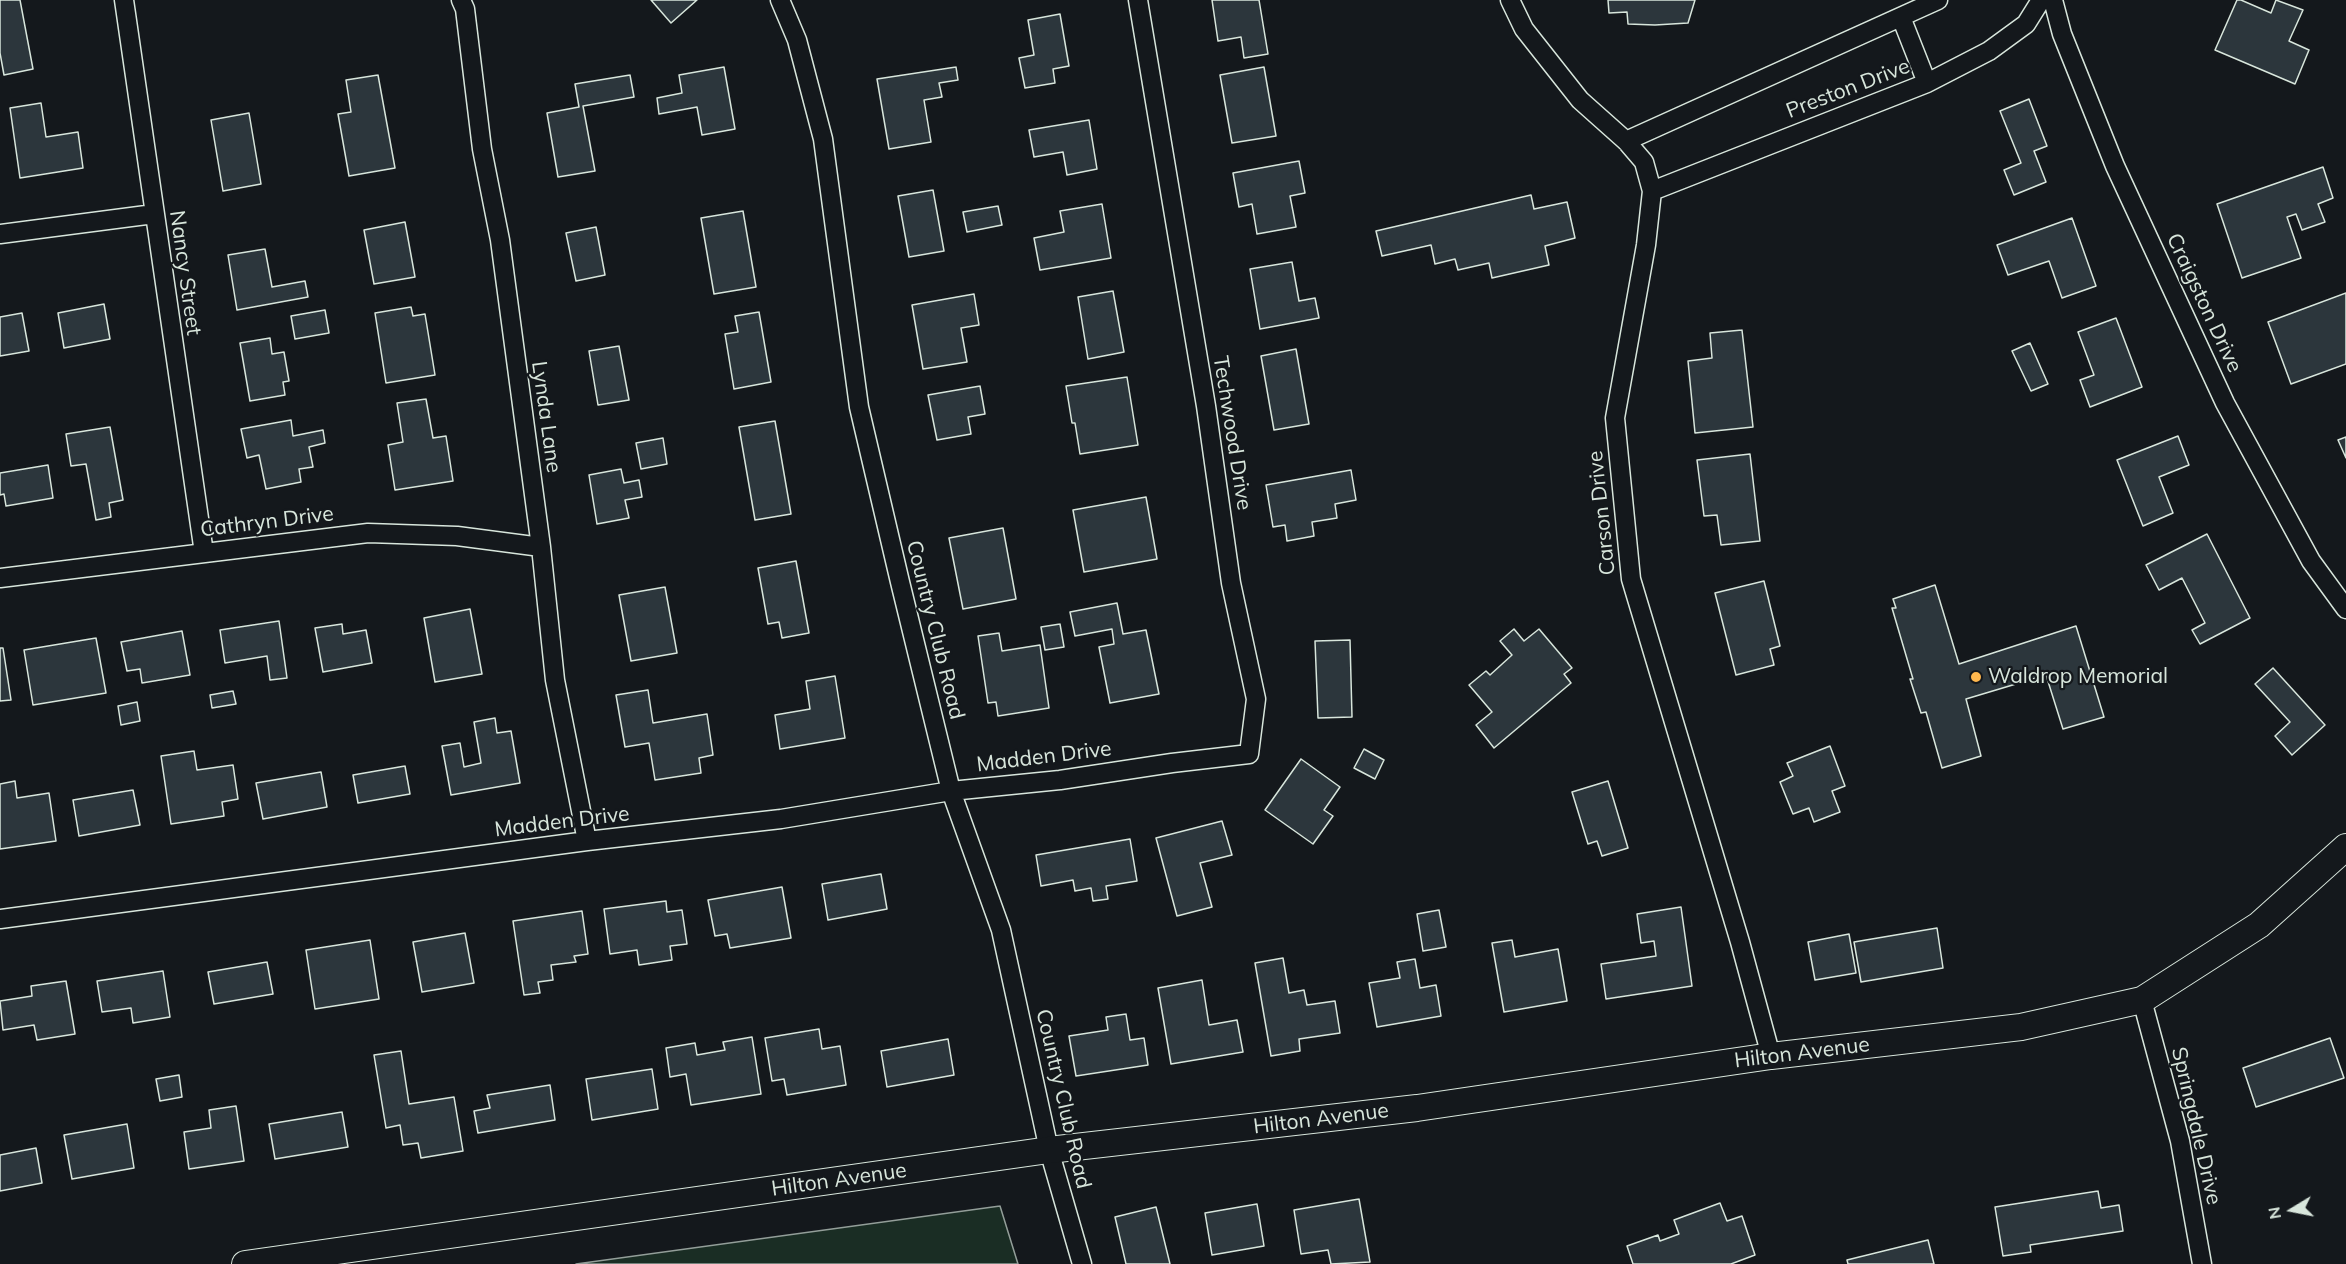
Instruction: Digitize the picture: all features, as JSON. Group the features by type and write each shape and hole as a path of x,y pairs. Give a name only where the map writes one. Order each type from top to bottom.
{"street":[{"name":"Nancy Street","path":"124,0 204,553"},
{"name":"Lynda Lane","path":"461,0 465,9 482,148 500,240 541,547 555,680 587,841"},
{"name":"Country Club Road","path":"780,0 796,40 823,139 859,407 951,791 1001,930 1049,1150 1082,1264"},
{"name":"Techwood Drive","path":"1130,769 1249,754 1256,699 1231,583 1206,406 1138,0"},
{"name":"Carson Drive","path":"1510,0 1524,29 1580,100 1626,141 1644,162 1652,191 1646,245 1615,418 1631,579 1740,942 1771,1056"},
{"name":"Preston Drive","path":"1626,141 1938,0"},
{"name":"Preston Drive","path":"1652,191 1927,82 1989,51 2026,24 2041,0"},
{"name":"Craigston Drive","path":"2053,0 2062,34 2115,166 2226,403 2311,561 2346,609"},
{"path":"1901,16 1927,82"},
{"path":"0,234 154,213"},
{"name":"Cathryn Drive","path":"0,578 368,533 457,536 541,547"},
{"name":"Madden Drive","path":"0,919 587,841 781,819 951,791 1060,780 1130,769"},
{"name":"Hilton Avenue","path":"245,1264 1049,1150 1417,1108 1771,1056 2021,1027 2142,1000 2259,925 2346,847"},
{"name":"Springdale Drive","path":"2142,1000 2180,1141 2202,1264"}],"green space":[{"path":"1000,1206 1018,1264 576,1264"}],"building":[{"path":"0,0 20,0 33,69 4,75 0,53"},
{"path":"651,0 697,0 671,23"},
{"path":"1212,0 1259,0 1268,54 1244,58 1241,37 1218,41"},
{"path":"1608,0 1695,0 1688,23 1655,25 1628,24 1627,12 1609,13"},
{"path":"2237,0 2271,13 2276,0 2303,10 2289,41 2309,50 2295,84 2215,50"},
{"path":"1060,14 1069,66 1053,69 1055,83 1025,88 1019,58 1034,55 1028,20"},
{"path":"724,67 735,129 702,135 697,107 659,114 657,98 682,93 679,75"},
{"path":"956,67 958,80 939,83 942,97 924,100 931,142 889,149 877,79"},
{"path":"1264,67 1276,136 1232,143 1220,75"},
{"path":"378,75 395,168 349,176 338,114 351,112 346,80"},
{"path":"630,75 634,97 583,106 595,171 558,177 547,113 579,107 575,84"},
{"path":"2029,99 2047,146 2034,151 2046,182 2014,195 2004,170 2021,163 2000,111"},
{"path":"41,103 46,137 78,132 83,168 20,178 10,108"},
{"path":"249,113 261,184 223,191 211,120"},
{"path":"1089,120 1097,169 1067,175 1063,152 1034,157 1029,130"},
{"path":"1299,161 1305,193 1290,196 1296,227 1257,234 1252,204 1239,207 1233,173"},
{"path":"2323,167 2333,198 2318,204 2325,222 2302,230 2296,214 2287,217 2301,258 2242,278 2217,204"},
{"path":"933,190 944,251 909,257 898,196"},
{"path":"1531,195 1534,209 1567,202 1575,238 1545,246 1549,265 1492,278 1489,263 1458,270 1455,259 1435,264 1431,245 1382,256 1376,231"},
{"path":"1102,204 1111,258 1040,270 1034,238 1064,232 1060,211"},
{"path":"998,206 1002,225 967,232 963,212"},
{"path":"743,211 756,287 714,294 701,218"},
{"path":"2072,218 2096,286 2062,298 2049,261 2008,275 1997,245"},
{"path":"405,222 415,277 374,284 364,230"},
{"path":"596,227 605,275 576,281 566,233"},
{"path":"265,249 272,287 305,281 308,297 237,310 228,255"},
{"path":"1292,262 1299,301 1315,298 1319,318 1260,329 1250,269"},
{"path":"1113,291 1124,352 1088,359 1078,297"},
{"path":"2346,293 2346,364 2291,384 2268,322"},
{"path":"974,294 979,325 961,328 967,362 923,369 912,305"},
{"path":"104,304 110,339 64,348 58,313"},
{"path":"411,307 413,316 425,314 435,375 386,383 375,313"},
{"path":"325,310 329,333 295,339 291,316"},
{"path":"759,312 771,382 734,389 725,334 738,332 735,316"},
{"path":"22,313 29,351 0,356 0,317"},
{"path":"2116,318 2142,387 2090,407 2080,380 2094,375 2078,332"},
{"path":"1742,330 1753,427 1695,433 1688,361 1712,358 1710,333"},
{"path":"270,338 272,354 284,352 289,381 283,382 285,395 250,401 240,343"},
{"path":"2030,343 2048,384 2031,391 2012,351"},
{"path":"619,346 629,400 598,405 589,351"},
{"path":"1296,349 1309,424 1274,430 1261,356"},
{"path":"1127,377 1138,445 1080,454 1066,386"},
{"path":"980,386 985,414 968,417 971,434 937,440 928,395"},
{"path":"426,399 433,438 446,436 453,481 395,490 388,445 403,442 397,403"},
{"path":"291,420 293,436 323,430 325,443 309,447 313,467 299,469 301,482 266,489 259,455 247,458 241,429"},
{"path":"775,421 791,514 755,520 739,427"},
{"path":"110,427 123,500 109,503 111,517 96,520 86,464 71,466 66,434"},
{"path":"2178,436 2189,465 2159,477 2173,513 2143,526 2117,460"},
{"path":"2346,437 2346,458 2338,440"},
{"path":"663,438 667,464 641,469 636,443"},
{"path":"1750,454 1760,541 1721,545 1717,515 1704,516 1697,460"},
{"path":"48,465 53,498 6,506 4,494 0,495 0,473"},
{"path":"621,469 624,483 639,480 642,497 625,500 629,518 597,524 589,475"},
{"path":"1351,470 1356,500 1335,504 1337,518 1312,522 1314,536 1287,541 1285,525 1273,527 1266,485"},
{"path":"1146,497 1157,559 1084,572 1073,510"},
{"path":"1003,528 1016,599 963,609 949,538"},
{"path":"2207,534 2250,618 2200,644 2192,630 2205,623 2182,578 2159,590 2146,565"},
{"path":"796,561 809,633 782,638 779,622 768,624 758,568"},
{"path":"1764,581 1780,646 1770,649 1774,665 1736,675 1715,593"},
{"name":"Waldrop Memorial","path":"1935,585 1959,664 2076,626 2104,717 2063,729 2046,675 1966,699 1981,756 1942,768 1926,712 1921,713 1910,679 1913,679 1892,608 1896,608 1893,599"},
{"path":"665,587 677,653 631,661 619,595"},
{"path":"1117,603 1123,634 1146,630 1159,694 1110,703 1099,647 1114,644 1112,629 1075,636 1070,612"},
{"path":"470,609 482,674 435,682 424,618"},
{"path":"279,621 287,678 270,680 267,656 225,663 220,630"},
{"path":"342,624 343,634 366,630 372,663 323,672 315,628"},
{"path":"1060,624 1064,647 1045,650 1041,627"},
{"path":"1514,629 1524,641 1539,629 1572,668 1564,674 1571,683 1494,748 1476,725 1492,712 1469,685 1486,671 1490,675 1512,655 1500,641"},
{"path":"182,631 190,675 142,683 140,669 127,671 121,642"},
{"path":"999,633 1002,651 1040,645 1049,708 998,716 996,702 988,703 978,636"},
{"path":"96,638 106,693 33,705 24,650"},
{"path":"1350,640 1352,717 1318,718 1315,641"},
{"path":"0,648 3,648 11,700 0,701"},
{"path":"2273,668 2325,725 2292,755 2275,736 2290,722 2255,684"},
{"path":"835,676 845,738 780,749 775,715 810,709 806,681"},
{"path":"648,690 653,723 707,714 713,755 699,758 701,773 655,780 649,743 625,747 616,695"},
{"path":"233,691 236,704 212,708 210,695"},
{"path":"137,702 140,721 121,725 118,706"},
{"path":"495,718 497,733 511,731 520,783 451,795 442,746 460,743 464,767 481,763 474,722"},
{"path":"1830,746 1845,786 1832,791 1840,812 1814,822 1809,808 1793,814 1780,782 1793,776 1787,763"},
{"path":"1364,749 1384,760 1375,779 1354,768"},
{"path":"194,751 197,770 233,765 238,799 222,802 224,816 171,824 161,756"},
{"path":"1301,759 1340,787 1324,810 1333,816 1313,844 1265,810"},
{"path":"405,766 410,794 358,803 353,775"},
{"path":"321,772 327,807 263,819 256,783"},
{"path":"15,781 17,798 49,793 56,841 0,849 0,784"},
{"path":"1608,781 1628,848 1602,856 1597,841 1588,844 1572,792"},
{"path":"133,790 140,825 79,836 73,800"},
{"path":"1222,821 1232,855 1200,863 1212,907 1177,916 1156,838"},
{"path":"1130,839 1137,881 1106,886 1108,899 1093,901 1091,888 1075,891 1073,880 1041,886 1036,855"},
{"path":"881,874 887,909 828,920 822,884"},
{"path":"782,887 791,938 730,948 727,934 715,936 708,900"},
{"path":"666,901 667,912 682,910 687,944 670,946 672,960 639,965 637,950 610,954 604,909"},
{"path":"1681,907 1692,986 1606,999 1601,964 1656,956 1654,941 1641,943 1637,914"},
{"path":"1439,910 1446,947 1423,951 1417,914"},
{"path":"582,911 588,954 574,956 576,962 551,965 553,980 538,982 540,993 524,995 513,921"},
{"path":"1937,928 1943,968 1861,982 1854,942"},
{"path":"465,933 474,983 422,992 413,942"},
{"path":"1849,934 1856,973 1815,980 1808,942"},
{"path":"370,940 379,999 315,1009 306,950"},
{"path":"1512,940 1515,957 1558,949 1567,1001 1504,1012 1492,943"},
{"path":"1283,958 1289,993 1304,990 1307,1005 1335,1001 1340,1033 1299,1039 1300,1051 1271,1056 1255,963"},
{"path":"1415,959 1420,988 1436,985 1441,1016 1377,1027 1369,983 1400,978 1397,962"},
{"path":"267,962 273,994 214,1004 208,972"},
{"path":"163,971 170,1017 133,1023 131,1008 102,1012 97,981"},
{"path":"1202,980 1209,1025 1237,1020 1243,1052 1171,1064 1158,988"},
{"path":"66,981 75,1034 37,1040 34,1025 3,1030 0,1001 32,996 31,986"},
{"path":"1126,1014 1130,1040 1144,1038 1148,1065 1076,1076 1069,1036 1108,1030 1106,1017"},
{"path":"819,1029 822,1049 840,1046 846,1085 787,1095 784,1079 772,1081 765,1038"},
{"path":"752,1037 761,1094 691,1105 686,1074 670,1077 666,1048 695,1043 697,1055 725,1050 723,1042"},
{"path":"2330,1038 2344,1078 2256,1107 2243,1068"},
{"path":"948,1039 954,1075 887,1087 881,1051"},
{"path":"401,1051 409,1104 454,1097 463,1151 421,1158 418,1143 403,1145 400,1125 386,1128 374,1055"},
{"path":"652,1069 658,1109 592,1120 586,1079"},
{"path":"179,1075 182,1097 160,1101 156,1079"},
{"path":"550,1085 555,1120 478,1133 474,1111 490,1108 487,1095"},
{"path":"236,1106 244,1161 189,1169 184,1132 211,1128 209,1110"},
{"path":"342,1112 348,1147 275,1159 269,1124"},
{"path":"127,1124 134,1168 72,1179 64,1135"},
{"path":"36,1148 42,1183 0,1191 0,1155"},
{"path":"2098,1191 2101,1208 2119,1205 2123,1231 2030,1245 2031,1252 2003,1256 1995,1207"},
{"path":"1359,1199 1370,1262 1331,1264 1328,1250 1301,1254 1294,1210"},
{"path":"1720,1203 1727,1221 1742,1216 1755,1255 1731,1264 1633,1264 1627,1246 1658,1235 1660,1241 1679,1234 1674,1220"},
{"path":"1257,1204 1264,1246 1212,1255 1205,1213"},
{"path":"1156,1207 1170,1264 1126,1264 1115,1217"},
{"path":"1928,1240 1934,1264 1848,1264 1847,1260"}],"place":[{"name":"Waldrop Memorial","path":"1976,677"}]}
